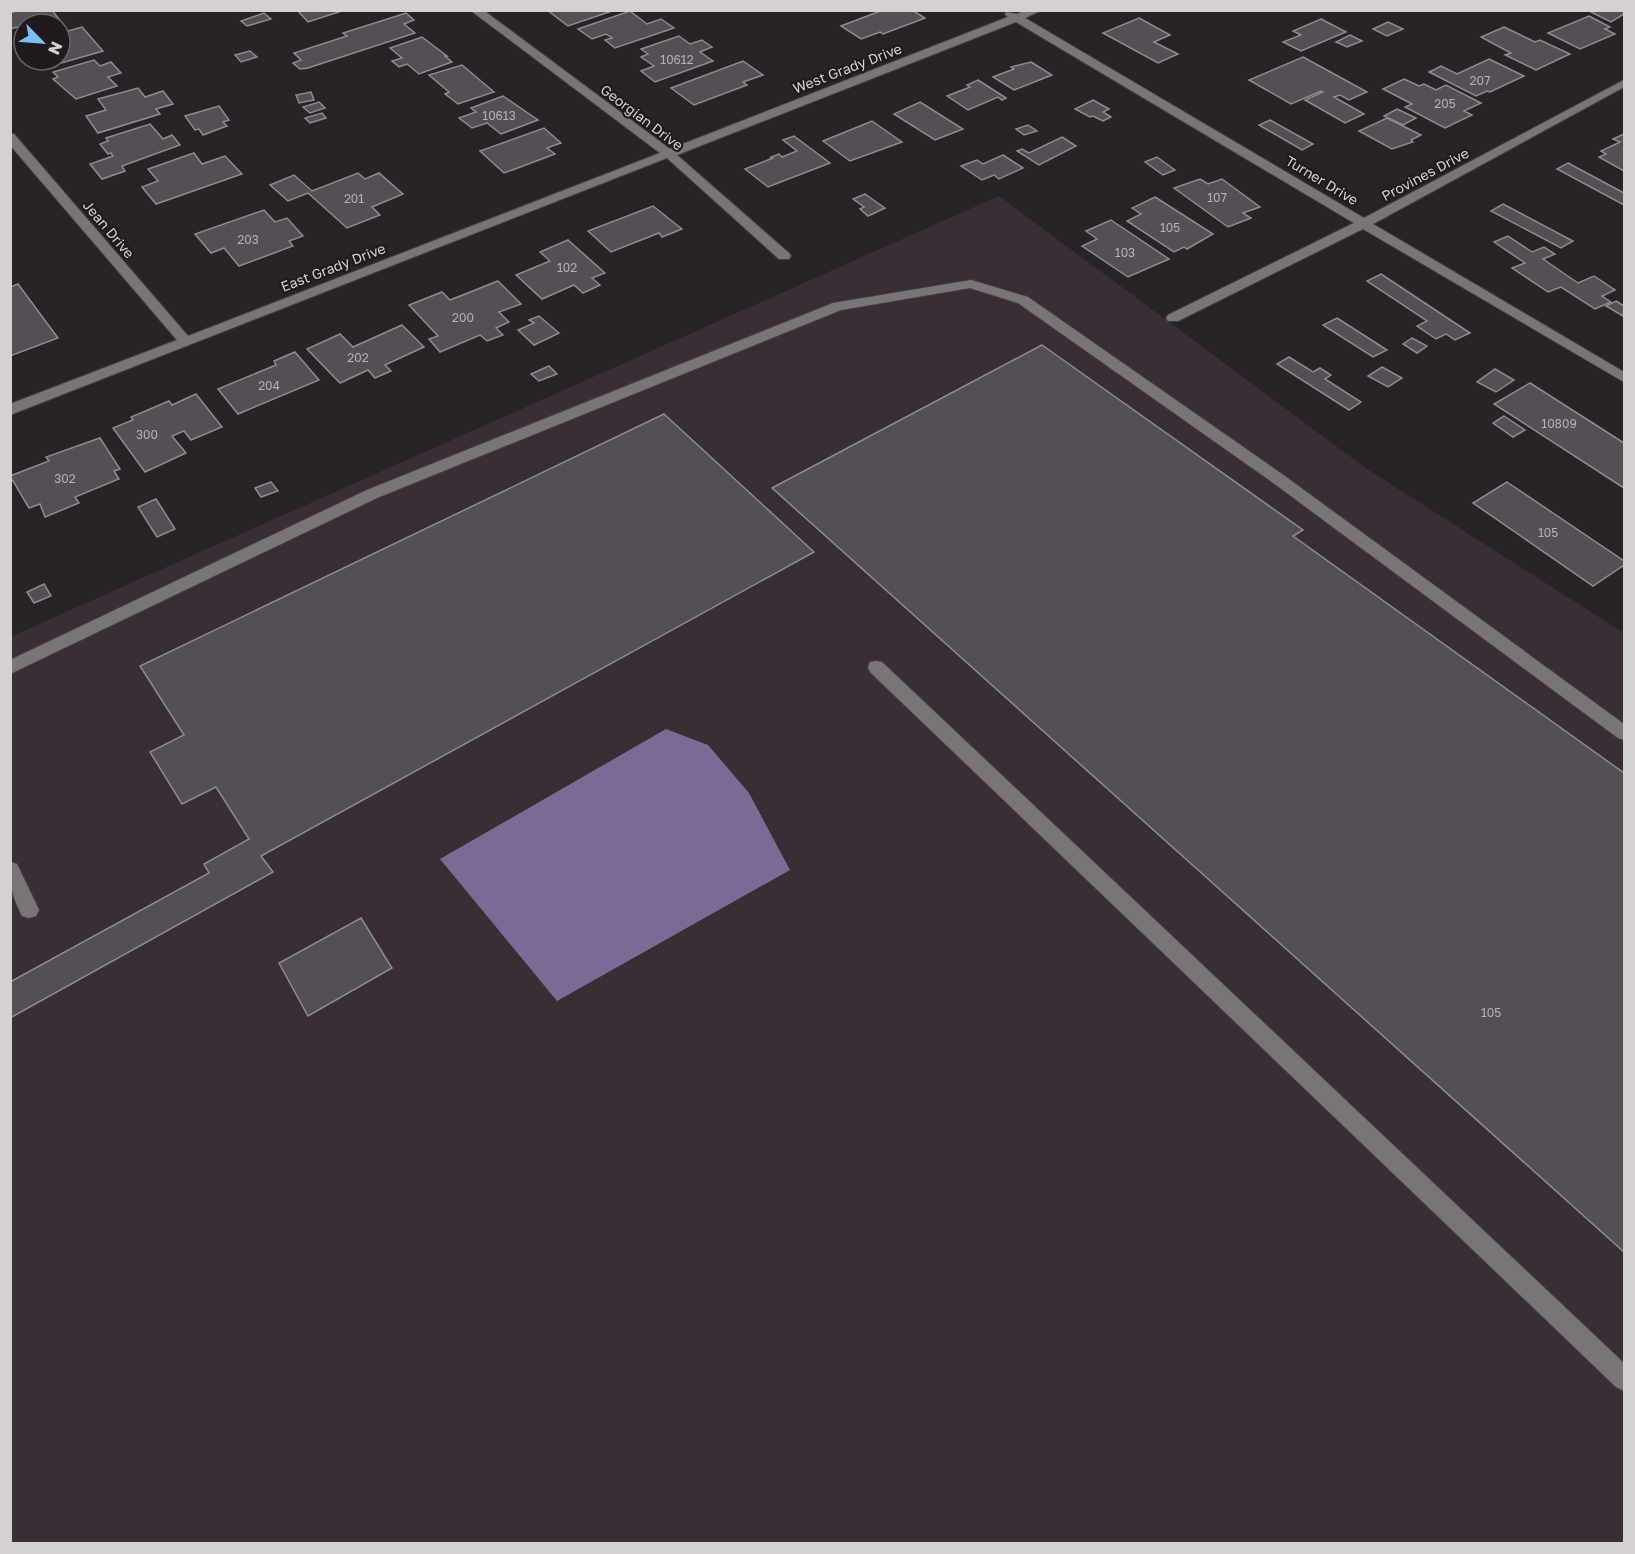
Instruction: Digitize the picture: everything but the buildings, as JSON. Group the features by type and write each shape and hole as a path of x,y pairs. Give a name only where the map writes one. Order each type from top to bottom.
{"street":[{"name":"Georgian Drive","path":"475,10 668,153 784,256"},
{"name":"Turner Drive","path":"1004,10 1624,378"},
{"name":"West Grady Drive","path":"668,153 1037,10"},
{"name":"Provines Drive","path":"1173,318 1365,223 1624,83"},
{"name":"Jean Drive","path":"10,137 184,341"},
{"name":"East Grady Drive","path":"10,410 668,153"},
{"path":"10,668 372,495 837,306 970,284 1023,300 1277,478 1624,733"},
{"path":"876,667 1624,1379"},
{"path":"10,870 29,910"}],"shaded area":[{"path":"999,196 1367,469 1624,633 1624,1543 11,1543 10,637"},
{"path":"666,729 708,745 749,793 790,870 557,1001 440,859"}]}
